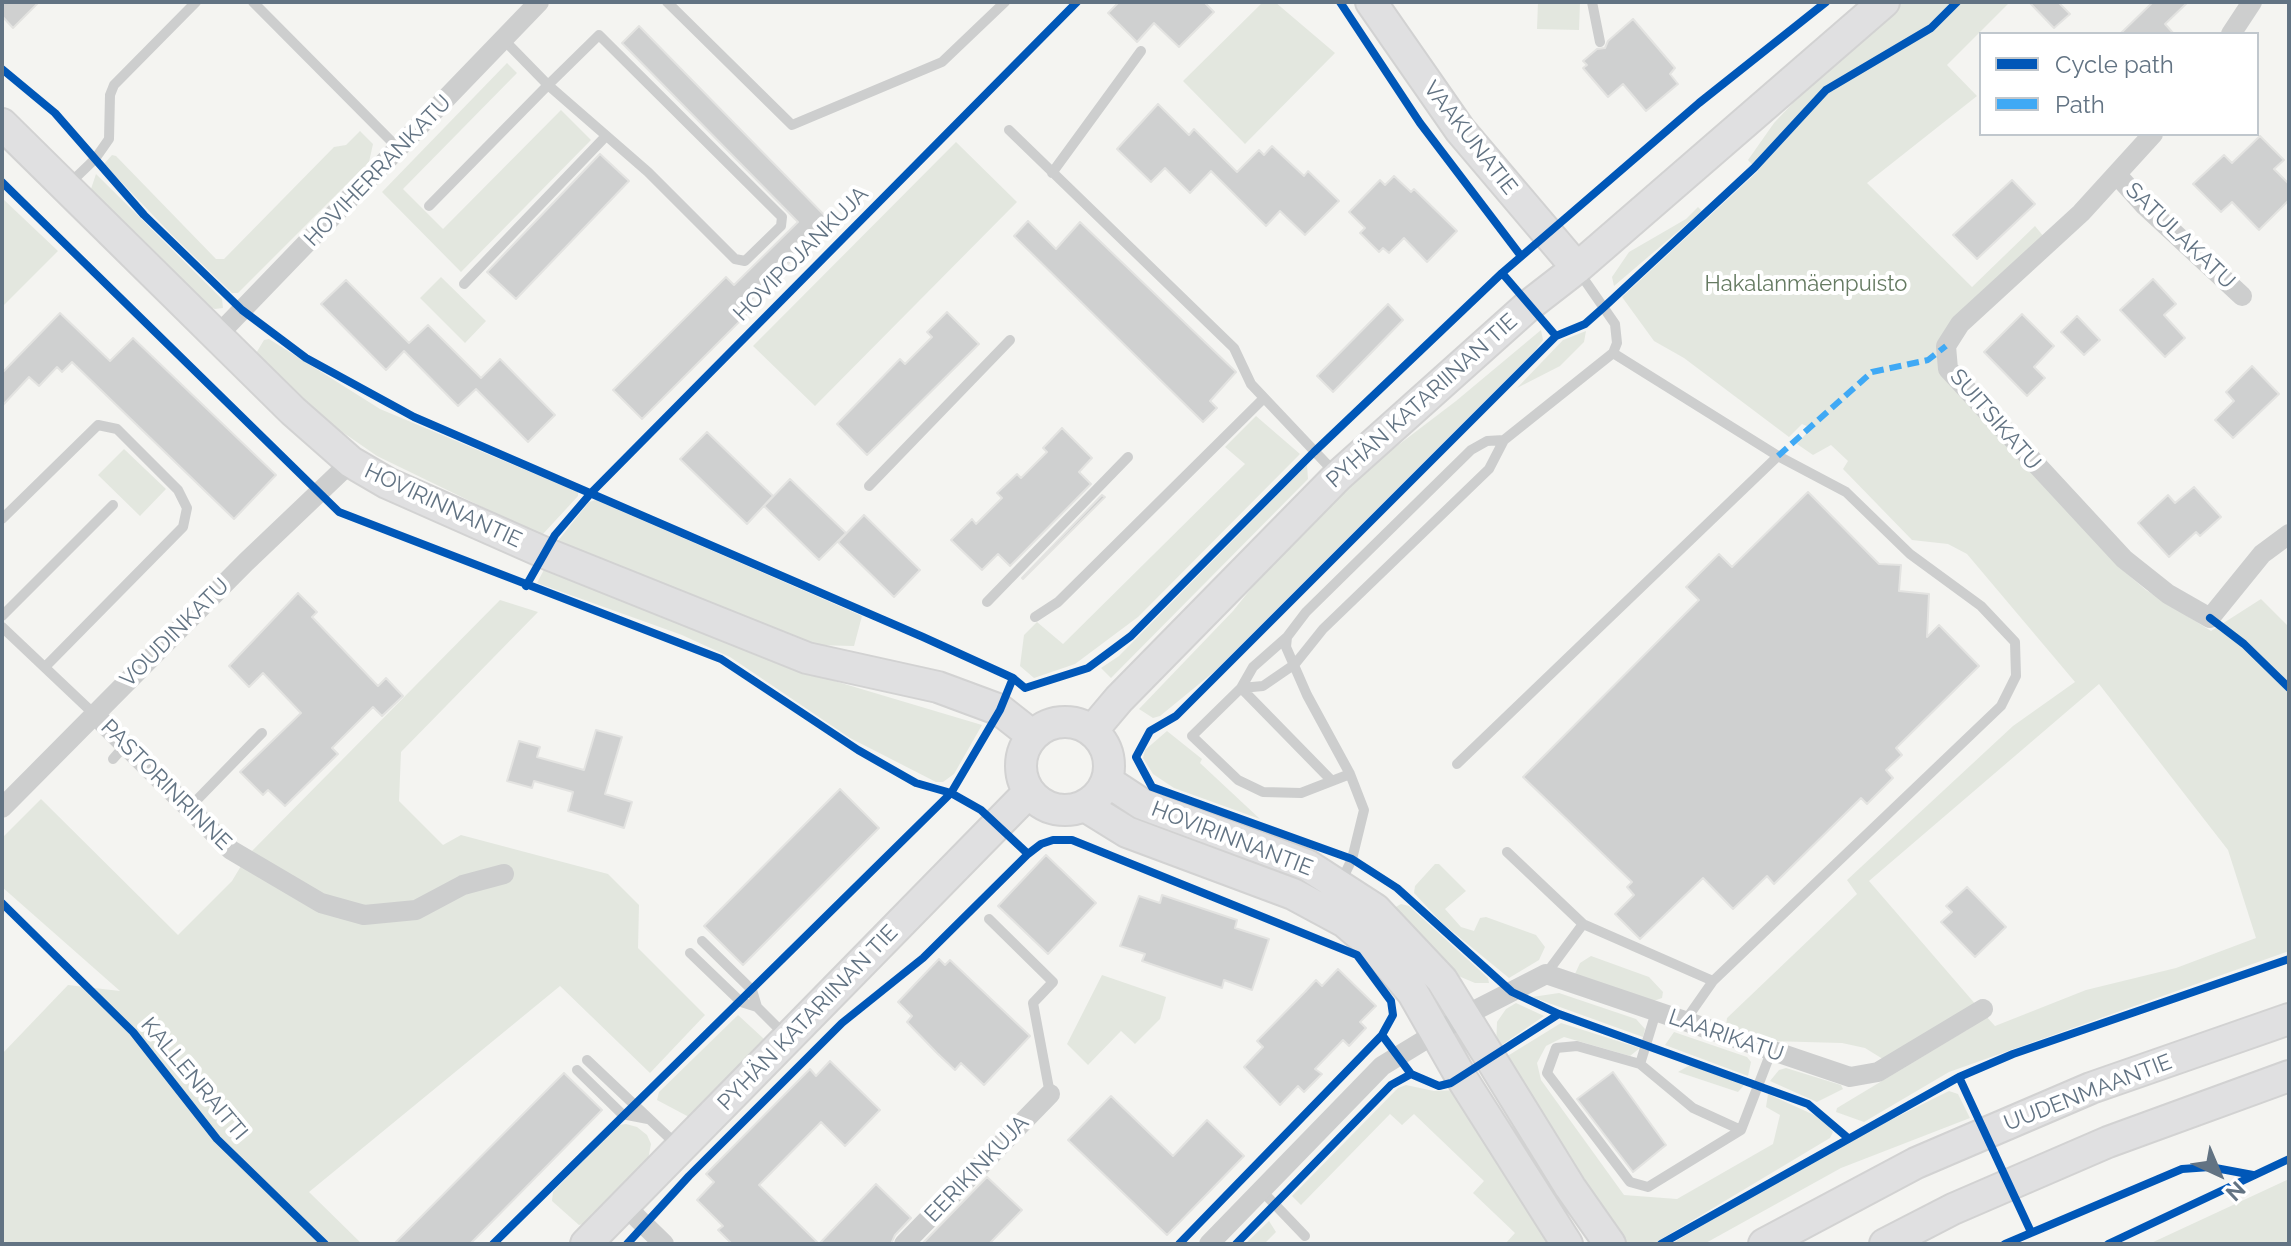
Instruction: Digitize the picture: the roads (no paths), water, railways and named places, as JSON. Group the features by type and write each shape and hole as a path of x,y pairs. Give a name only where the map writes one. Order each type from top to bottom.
{"street":[{"name":"HOVIHERRANKATU","path":"215,338 505,41 539,2"},
{"name":"VAAKUNATIE","path":"1371,2 1460,130 1577,268"},
{"name":"PYHÄN KATARIINAN TIE","path":"1092,731 1119,699 1338,476 1528,306 1577,268 1884,2"},
{"path":"2232,32 2252,2"},
{"name":"HOVIRINNANTIE","path":"2,124 215,338 351,462 387,483 545,553 807,658 938,687 1000,710 1033,736"},
{"name":"SUITSIKATU","path":"2151,136 2118,176 2038,255 1960,324 1946,346 1946,357 1954,378 2092,528 2144,578 2183,605 2210,618 2262,554 2289,534"},
{"name":"SATULAKATU","path":"2118,176 2242,296"},
{"name":"VOUDINKATU","path":"2,808 351,462"},
{"name":"PASTORINRINNE","path":"94,714 120,752 189,808 231,850 280,882 321,903 364,915 416,910 463,885 504,874"},
{"path":"1061,722 1078,723 1092,731 1107,753 1107,781 1097,796 1085,806 1054,809 1040,803 1029,792 1021,763 1024,748 1045,726 1061,722"},
{"name":"HOVIRINNANTIE","path":"1107,781 1142,804 1307,865 1340,883 1375,909 1423,957 1610,1244"},
{"name":"PYHÄN KATARIINAN TIE","path":"586,1244 1029,792"},
{"name":"HOVIRINNANTIE","path":"1085,806 1127,832 1189,852 1326,910 1345,922 1396,969 1567,1244"},
{"path":"1209,1244 1382,1066 1464,1016 1546,974"},
{"name":"LAARIKATU","path":"1546,974 1850,1077 1878,1072 1983,1009"},
{"name":"UUDENMAANTIE","path":"1764,1244 1916,1163 2091,1088 2289,1019"},
{"path":"1885,1244 1953,1209 2108,1142 2289,1076"},
{"name":"EERIKINKUJA","path":"904,1244 1050,1094"},
{"path":"624,1205 664,1244"}],"lane":[{"path":"66,188 95,159 109,139 110,95 114,85 196,2"},
{"path":"253,2 399,149"},
{"path":"667,2 792,125 942,62 1005,2"},
{"path":"1592,2 1600,42"},
{"path":"429,206 548,85 599,35 782,217 781,226 745,261 735,259 548,85 505,41"},
{"path":"1052,173 1141,51"},
{"path":"1009,130 1234,348 1251,384 1338,476"},
{"path":"464,284 606,136"},
{"path":"1241,688 1263,686 1295,664 1323,629 1489,469 1504,440 1613,353 1617,343 1615,324 1577,268"},
{"path":"869,486 1010,340"},
{"path":"1613,353 1778,456 1846,492 1910,554 1981,606 2015,642 2016,676 2001,706 1713,981 1685,1022"},
{"path":"1035,617 1058,602 1264,398"},
{"path":"2,519 98,425 117,429 178,490 187,508 183,527 45,667"},
{"path":"1350,774 1301,793 1263,792 1238,780 1192,736 1241,688 1253,667 1287,637 1306,612 1471,450 1487,441 1504,440"},
{"path":"1457,764 1778,456"},
{"path":"987,602 1128,457"},
{"path":"2,616 113,505"},
{"path":"2,627 94,714"},
{"path":"1287,637 1286,647 1307,695 1350,774 1364,810 1352,859 1326,910"},
{"path":"1241,688 1331,780"},
{"path":"189,808 262,733"},
{"path":"1507,852 1583,924 1713,981"},
{"path":"989,919 1053,982 1033,1003 1050,1094"},
{"path":"1546,974 1583,924"},
{"path":"702,941 752,990 757,1007"},
{"path":"690,953 741,1002 757,1007 788,1038"},
{"path":"1640,1064 1656,1012"},
{"path":"1741,1130 1693,1108 1640,1064 1577,1046 1556,1048 1547,1073 1630,1182 1648,1187 1741,1130 1771,1052"},
{"path":"587,1060 681,1148"},
{"path":"577,1070 622,1114 650,1119"},
{"path":"1261,1190 1305,1236"}],"park label":[{"name":"Hakalanmäenpuisto","path":"1806,284"}]}
